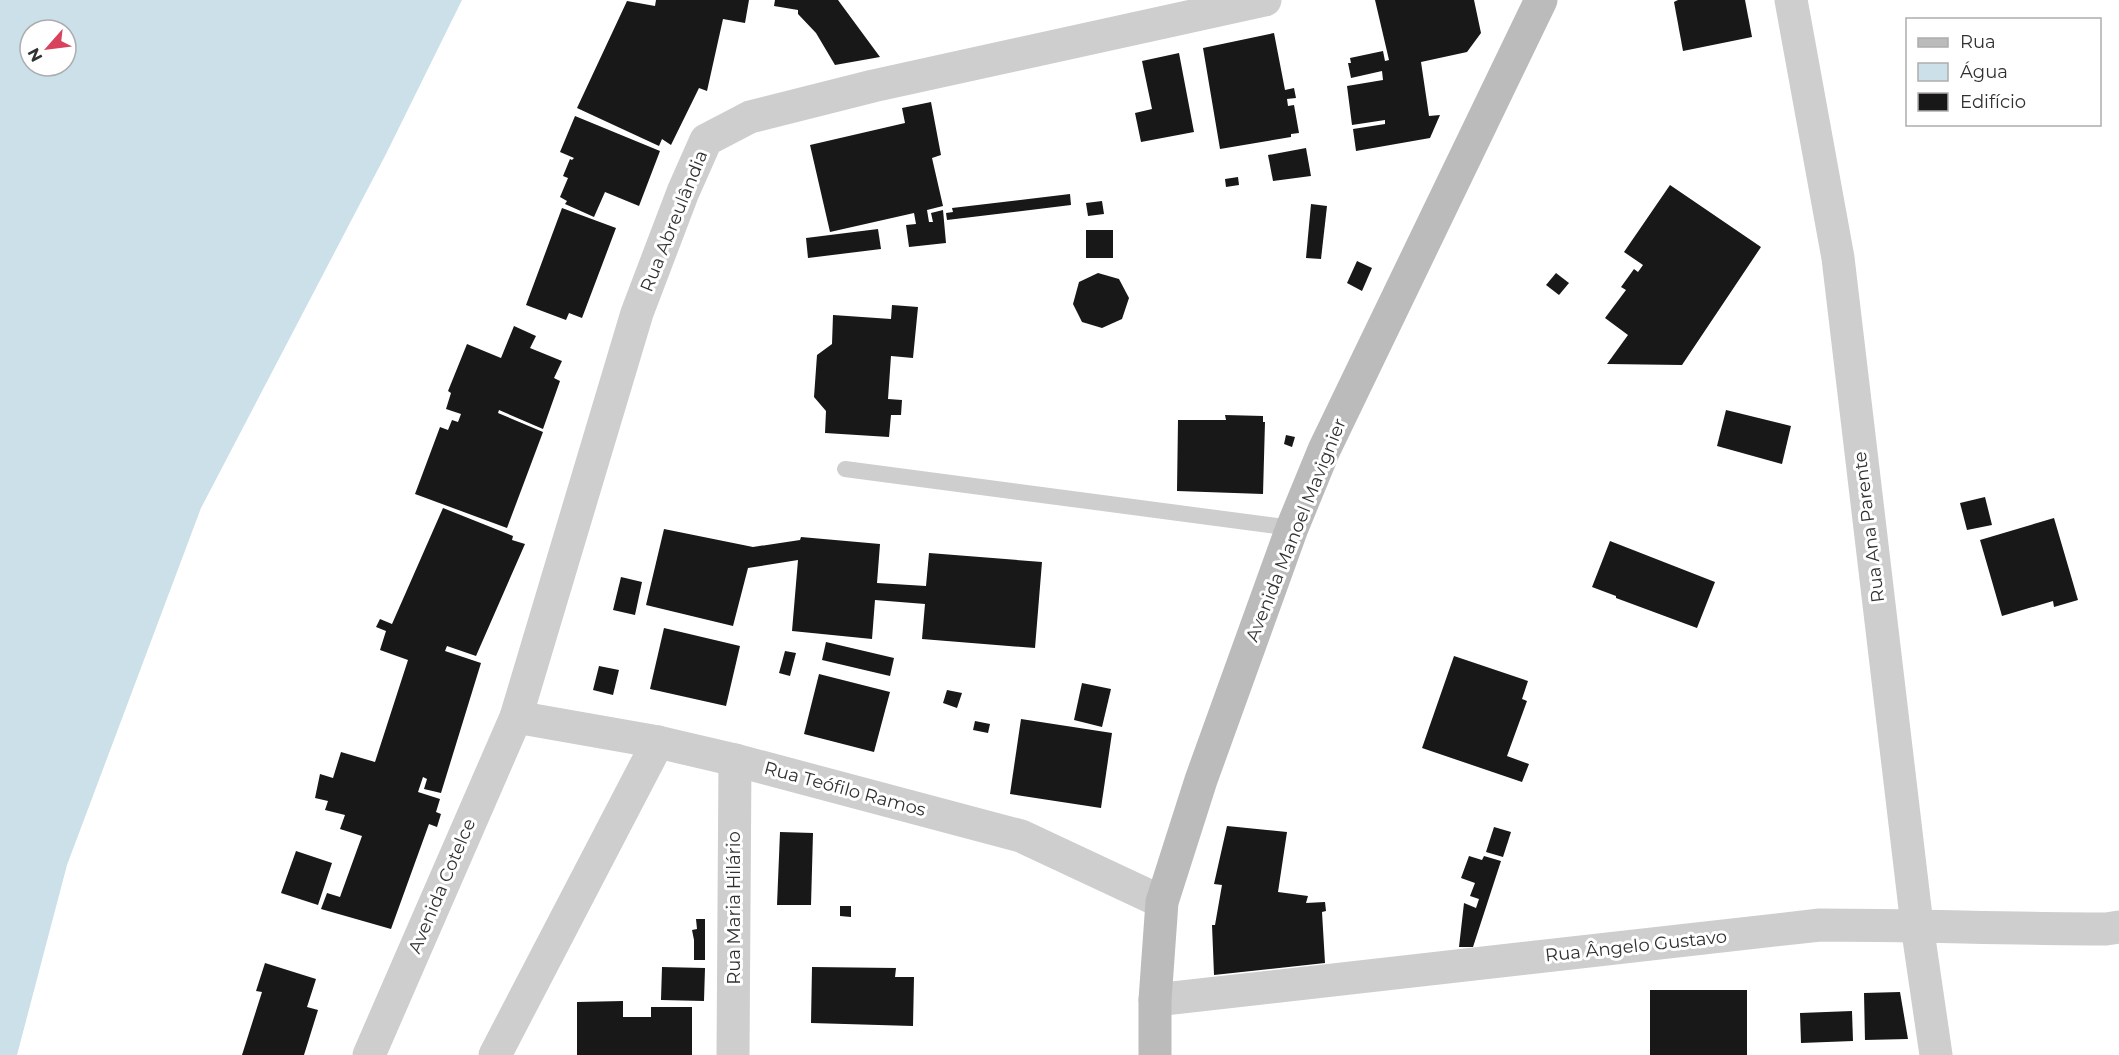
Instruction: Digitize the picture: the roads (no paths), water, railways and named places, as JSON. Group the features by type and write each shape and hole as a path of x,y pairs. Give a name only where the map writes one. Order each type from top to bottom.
{"street":[{"name":"Rua Abreulândia","path":"516,717 637,313 706,140 750,117 873,86 1265,0"},
{"name":"Avenida Manoel Mavignier","path":"1155,1055 1155,1000 1162,902 1201,780 1292,528 1324,450 1541,0"},
{"name":"Rua Ana Parente","path":"1791,0 1838,258 1917,926 1936,1055"},
{"name":"Rua Teófilo Ramos","path":"516,717 658,742 735,760 1022,836 1162,902"},
{"name":"Avenida Cotelce","path":"369,1055 516,717"},
{"path":"495,1055 658,742"},
{"name":"Rua Maria Hilário","path":"733,1055 735,760"},
{"name":"Rua Ângelo Gustavo","path":"1155,1000 1820,925 2007,929 2119,927"}],"lane":[{"path":"844,469 1292,528"}],"water":[{"path":"0,0 462,0 386,154 201,508 67,865 17,1055 0,1055"}]}
